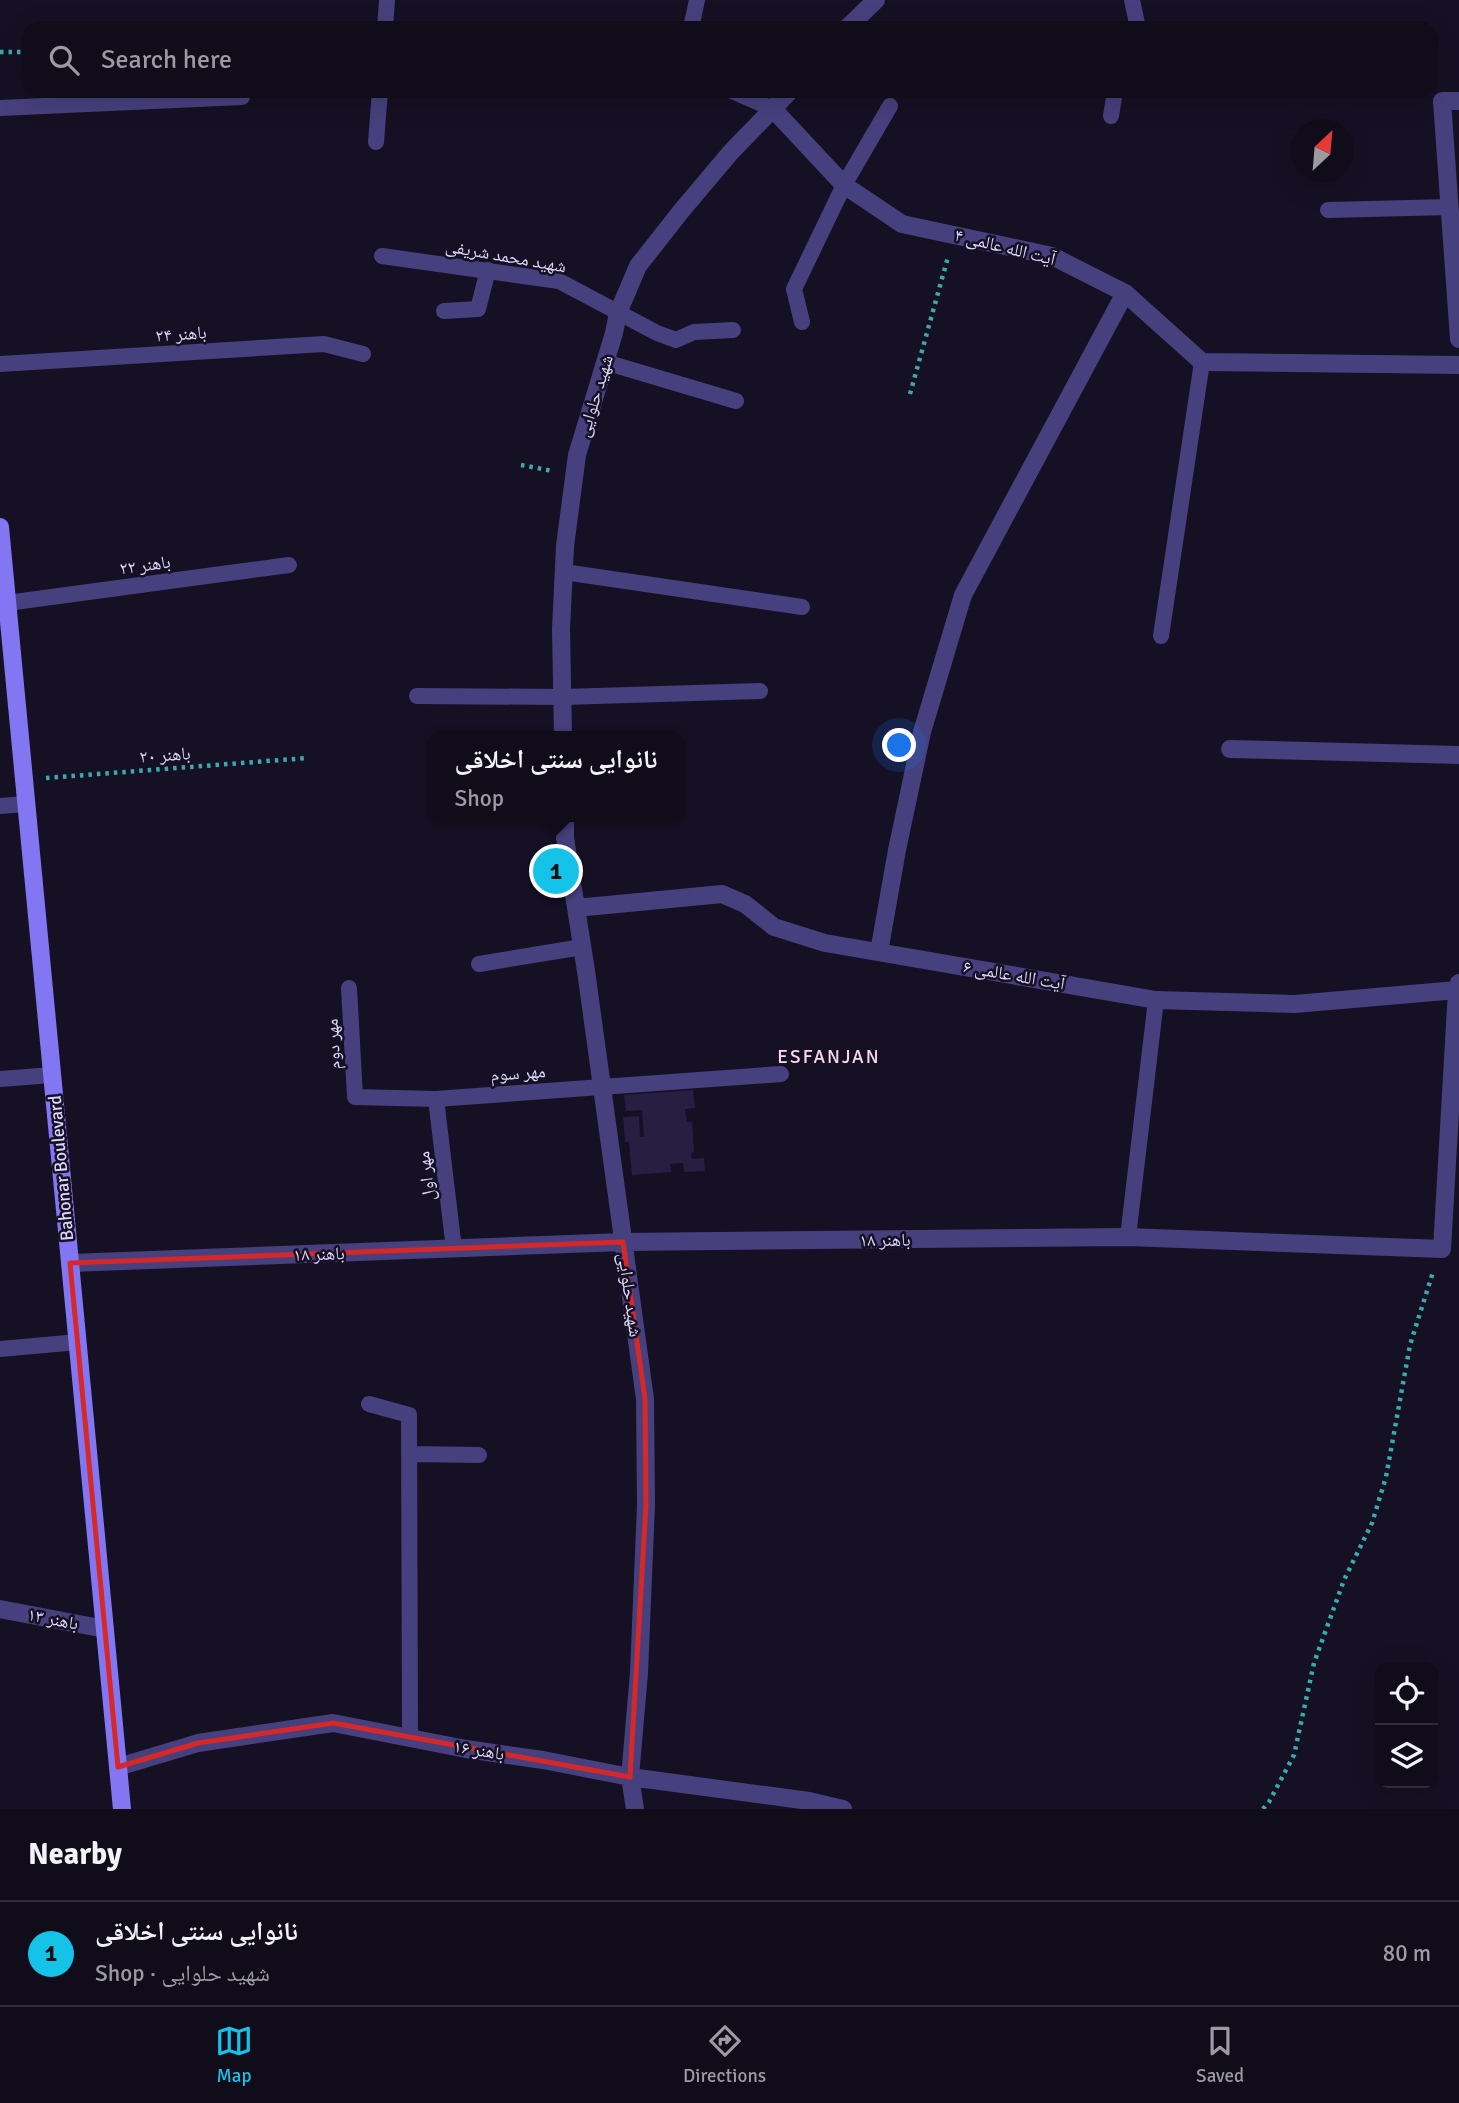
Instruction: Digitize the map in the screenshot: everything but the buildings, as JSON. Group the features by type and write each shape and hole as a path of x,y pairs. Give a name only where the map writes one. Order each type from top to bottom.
{"main road":[{"name":"Bahonar Boulevard","path":"0,527 122,1809"}],"street":[{"path":"854,21 876,0"},
{"name":"شهید حلوایی","path":"564,731 561,628 565,546 577,455 618,313 638,266 731,152 783,98"},
{"path":"1459,101 1442,101 1459,339"},
{"name":"آیت الله عالمی ۴","path":"773,109 844,185 902,224 1052,256 1125,293 1202,362"},
{"path":"879,952 922,732 963,595 1125,293"},
{"path":"1202,362 1459,365"},
{"path":"1230,749 1459,755"},
{"name":"شهید حلوایی","path":"565,822 565,838 645,1399 645,1533 639,1673 630,1777 635,1809"},
{"name":"آیت الله عالمی ۶","path":"576,908 722,894 745,904 774,927 825,943 1156,1000 1295,1004 1458,986"},
{"path":"1441,1249 1458,986"},
{"path":"1444,1207 1459,1190"},
{"name":"باهنر ۱۸","path":"70,1263 623,1242 1128,1237 1441,1249"},
{"name":"باهنر ۱۳","path":"0,1609 105,1629"},
{"name":"باهنر ۱۶","path":"118,1767 198,1743 333,1723 630,1777 809,1801 843,1809"}],"lane":[{"path":"386,21 387,0"},
{"path":"692,21 696,0"},
{"path":"1132,0 1137,21"},
{"path":"0,108 220,98"},
{"path":"376,142 379,98"},
{"path":"748,98 773,109"},
{"path":"1111,116 1114,98"},
{"path":"802,322 794,289 844,185 890,106"},
{"path":"1328,210 1450,207"},
{"name":"شهید محمد شریفی","path":"382,256 559,282 657,333 676,340 694,332 733,330"},
{"path":"444,311 478,309 488,270"},
{"name":"باهنر ۲۴","path":"0,364 324,344 363,354"},
{"path":"605,362 736,401"},
{"path":"1161,636 1202,362"},
{"name":"باهنر ۲۲","path":"7,603 289,565"},
{"path":"564,572 802,607"},
{"path":"416,696 563,697 760,691"},
{"path":"0,806 26,804"},
{"path":"479,964 582,947"},
{"name":"مهر دوم","path":"349,988 355,1097"},
{"path":"1128,1237 1156,1000"},
{"name":"مهر سوم","path":"355,1097 436,1099 781,1074"},
{"path":"0,1079 52,1075"},
{"name":"مهر اول","path":"436,1099 454,1249"},
{"path":"0,1349 78,1342"},
{"path":"369,1404 409,1415 410,1738"},
{"path":"409,1454 479,1455"}],"path":[{"path":"0,52 21,52"},
{"path":"910,394 954,234"},
{"name":"باهنر ۲۰","path":"24,780 307,758"},
{"path":"1263,1809 1294,1755 1314,1663 1344,1580 1372,1523 1386,1477 1410,1346 1441,1249"}],"highlighted area":[{"path":"623,1242 645,1399 646,1505 630,1777 333,1723 198,1743 118,1767 70,1263"}],"place":[{"name":"نانوایی سنتی اخلاقی","path":"556,871"}],"district":[{"name":"ESFANJAN","path":"829,1056"}]}
